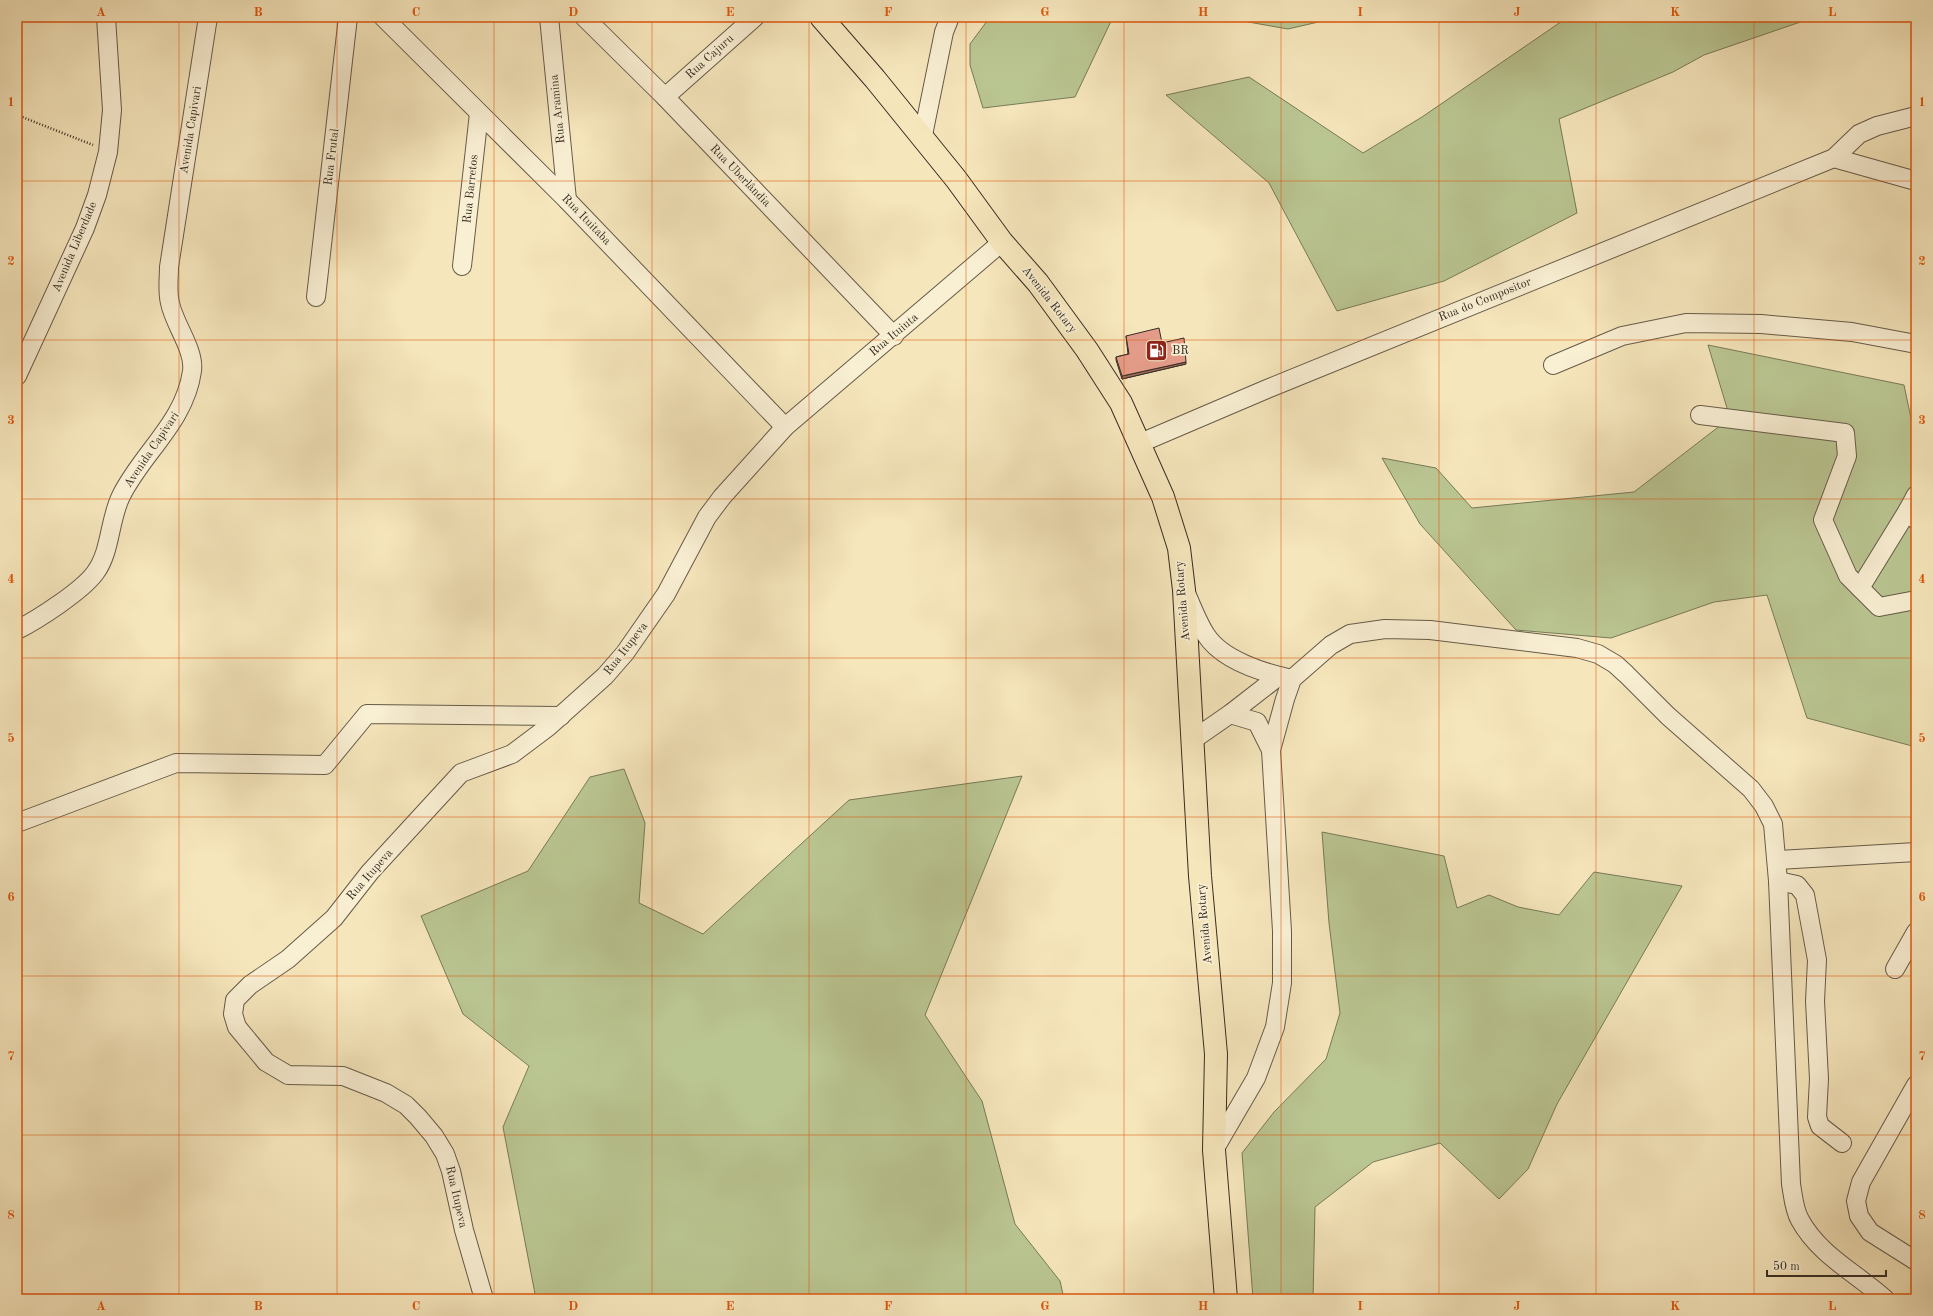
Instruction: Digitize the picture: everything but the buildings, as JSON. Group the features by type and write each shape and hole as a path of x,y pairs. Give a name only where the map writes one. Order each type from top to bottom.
{"main road":[{"name":"Avenida Rotary","path":"821,17 875,79 922,140 956,180 1002,242 1038,283 1087,350 1121,403 1138,444 1163,497 1178,548 1184,590 1194,739 1200,876 1216,1054 1214,1150 1226,1299"}],"street":[{"name":"Avenida Liberdade","path":"17,376 85,228 97,195 108,152 112,110 106,17"},
{"name":"Avenida Capivari","path":"17,630 46,612 94,574 101,562 121,496 176,416 187,391 192,370 191,360 170,303 169,267 208,17"},
{"name":"Rua Frutal","path":"316,297 348,17"},
{"name":"Rua Ituitaba","path":"383,17 567,200 785,427"},
{"name":"Rua Aramina","path":"549,17 567,200"},
{"name":"Rua Uberlândia","path":"584,17 665,97 894,336"},
{"name":"Rua Cajuru","path":"665,97 755,17"},
{"path":"922,140 944,32 950,17"},
{"name":"Rua Barretos","path":"462,266 479,113"},
{"path":"1834,158 1859,134 1877,126 1916,116"},
{"path":"1834,158 1916,181"},
{"name":"Rua do Compositor","path":"1138,444 1267,389 1834,158"},
{"name":"Rua Ituiuta","path":"785,427 894,336 1002,242"},
{"path":"1553,365 1622,336 1686,323 1761,324 1852,332 1916,344"},
{"path":"1700,415 1845,434 1847,456 1823,520 1848,576 1879,607 1916,600"},
{"name":"Rua Itupeva","path":"484,1299 464,1230 451,1171 445,1154 434,1136 406,1105 386,1093 343,1076 288,1075 266,1062 237,1027 233,1014 235,1000 250,985 288,959 334,918 370,872 461,773 512,754 561,716 605,676 625,653 666,594 707,517 722,496 785,427"},
{"path":"1860,588 1913,508"},
{"path":"1184,590 1206,635 1219,650 1255,668 1286,678"},
{"path":"1194,739 1286,678 1331,645 1350,634 1385,629 1430,630 1577,648 1598,654 1615,664 1668,716 1751,789 1764,806 1773,824 1777,860 1791,1184 1799,1219 1821,1249 1869,1285 1884,1299"},
{"path":"1214,1150 1256,1078 1275,1027 1282,983 1282,931 1271,750 1285,698 1286,678"},
{"path":"17,823 176,763 324,765 367,714 561,716"},
{"path":"1230,714 1256,722 1271,750"},
{"path":"1777,860 1916,852"},
{"path":"1778,881 1797,885 1805,895 1817,960 1815,1001 1818,1079 1817,1117 1820,1126 1842,1143"},
{"path":"1895,969 1916,932"},
{"path":"1916,1085 1861,1182 1856,1201 1859,1216 1870,1232 1916,1261"}],"path":[{"path":"17,115 108,152"}],"green space":[{"path":"990,17 1113,17 1075,97 983,108 970,65 970,44"},
{"path":"1220,17 1331,17 1327,20 1288,29"},
{"path":"1568,17 1815,17 1704,55 1673,72 1559,119 1577,213 1444,281 1337,311 1269,183 1166,95 1249,77 1363,153 1422,117"},
{"path":"1708,345 1904,385 1916,442 1916,747 1807,718 1767,595 1714,602 1611,638 1516,630 1420,524 1382,458 1436,468 1472,508 1634,492 1730,418"},
{"path":"624,769 645,823 639,903 703,934 849,800 1022,776 925,1015 982,1101 1015,1224 1060,1281 1064,1299 536,1299 503,1127 529,1066 463,1014 421,916 528,871 590,777"},
{"path":"1322,832 1444,856 1457,908 1489,895 1518,907 1559,915 1594,872 1682,886 1557,1104 1528,1169 1499,1199 1440,1143 1373,1162 1315,1207 1313,1299 1253,1299 1242,1153 1274,1112 1326,1059 1340,1013 1329,923"}],"place":[{"name":"BR","path":"1156,351"}]}
